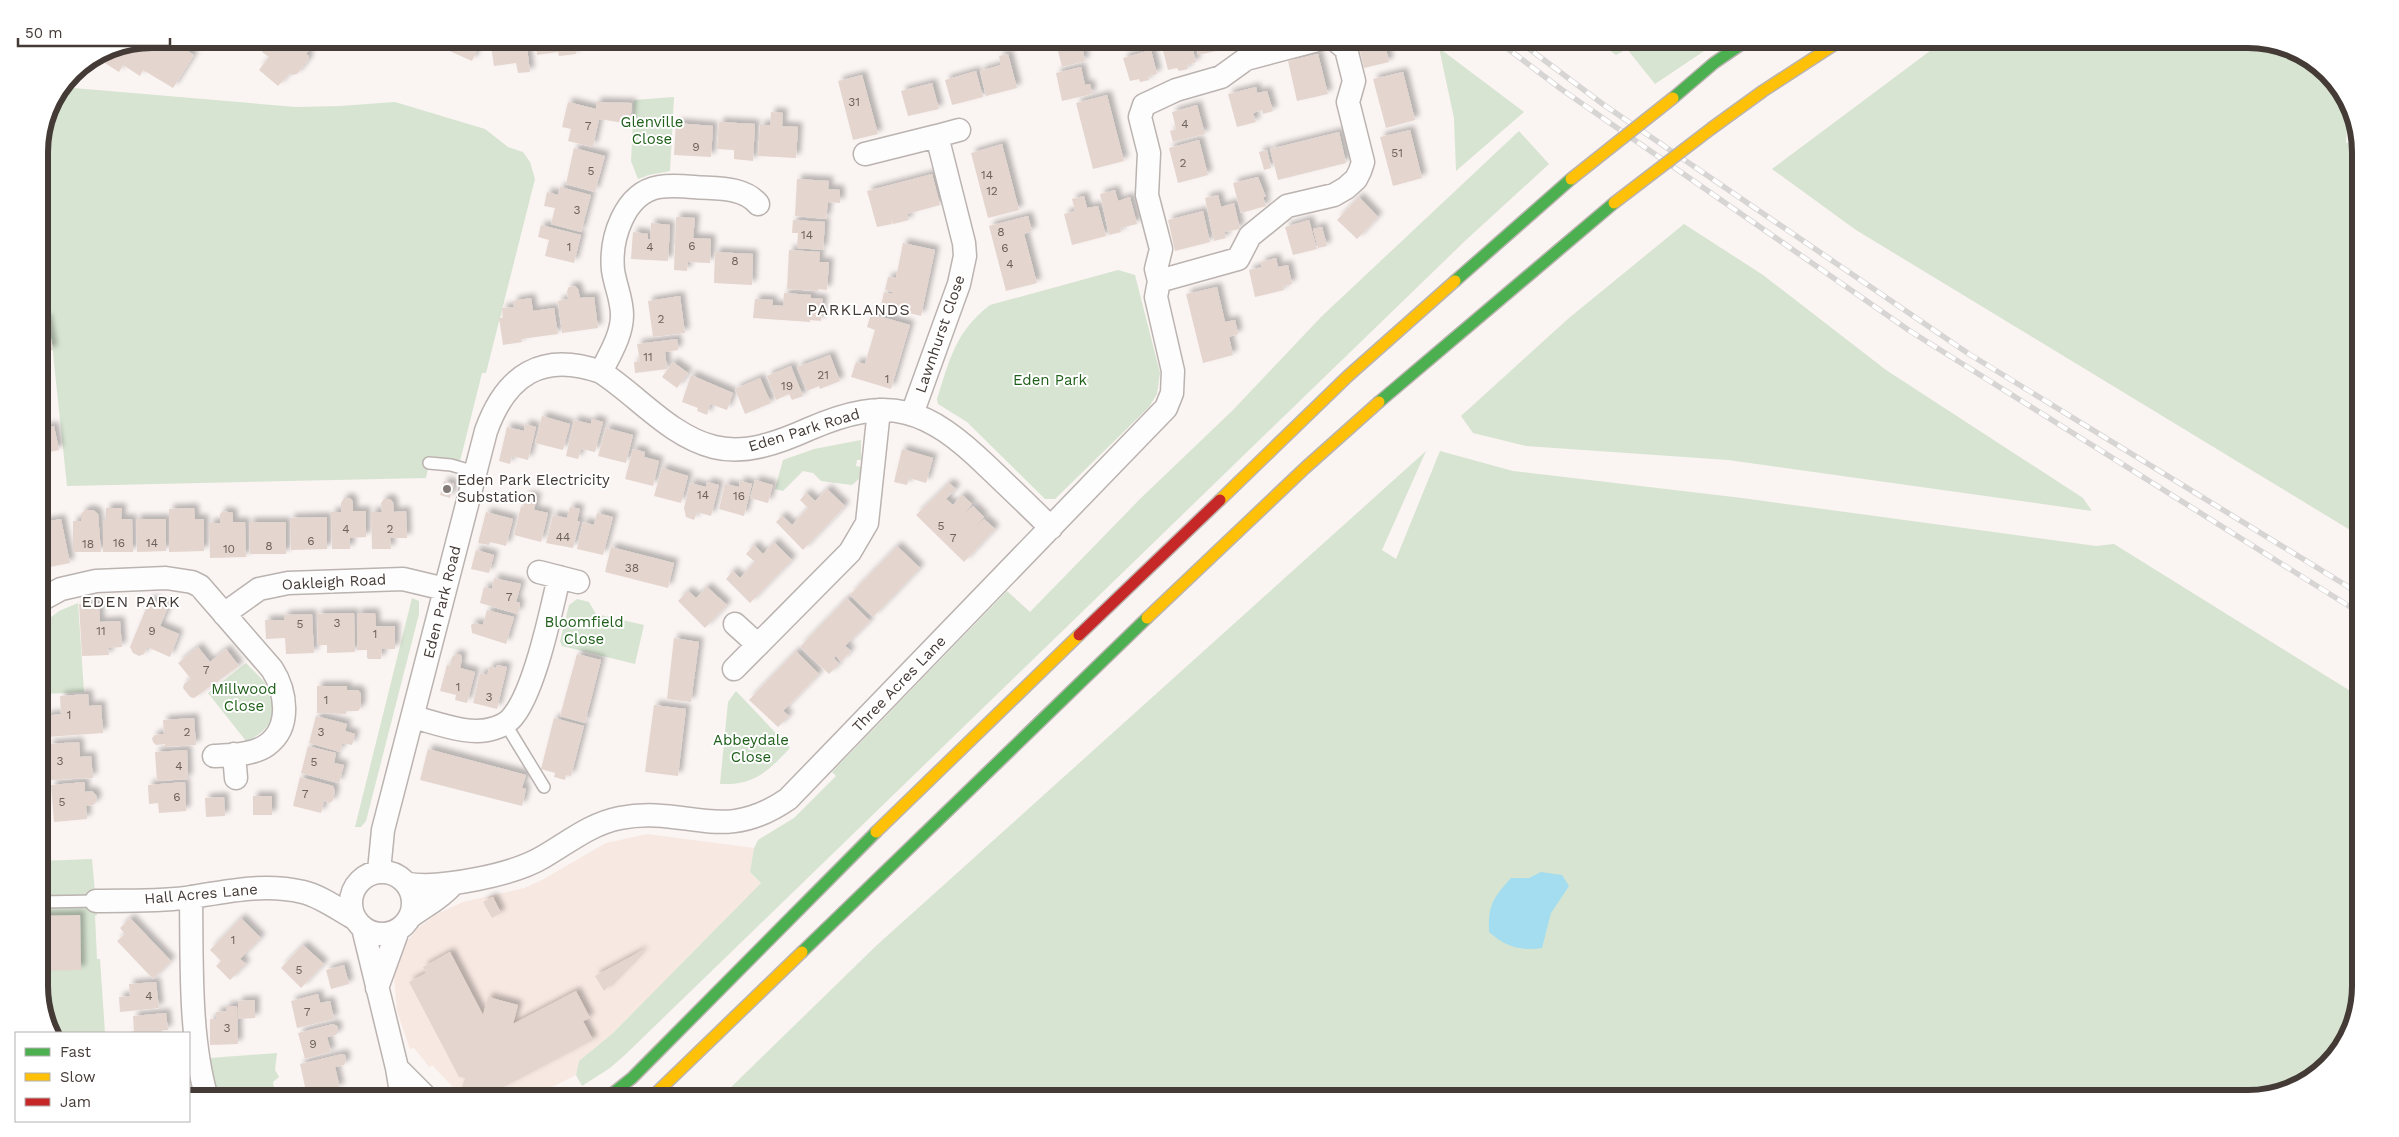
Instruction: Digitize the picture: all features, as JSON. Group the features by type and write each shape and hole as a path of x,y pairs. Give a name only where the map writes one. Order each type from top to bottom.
{"highway":[{"path":"617,1090 632,1078 843,863 1334,389 1483,259 1571,179 1714,63 1736,48"},
{"path":"659,1090 1111,652 1305,468 1373,407 1614,203 1763,91 1829,48"}],"street":[{"name":"Three Acres Lane","path":"408,884 421,886 437,883 453,884 526,866 602,822 623,818 653,816 712,822 736,822 763,815 788,799 1161,415 1171,398 1174,371 1156,297 1159,280 1156,269 1161,249 1147,195 1149,153 1140,117 1144,105 1176,90 1221,77 1246,59 1287,48"},
{"path":"1159,280 1238,259 1250,236 1287,206 1334,194 1356,179 1363,162 1348,102 1354,81 1345,48"},
{"path":"866,154 959,130"},
{"name":"Lawnhurst Close","path":"912,414 959,284 965,256 964,243 937,136"},
{"path":"602,372 621,328 621,301 613,269 616,238 619,223 636,198 658,187 680,186 742,192 752,197 758,204"},
{"name":"Eden Park Road","path":"379,871 383,830 475,472 492,414 499,401 518,378 541,368 562,366 586,367 602,372 689,438 729,450 746,449 776,442 844,415 879,410 912,414 936,424 960,440 1050,528"},
{"path":"734,669 850,552 863,532 869,512 879,410"},
{"path":"413,717 471,730 495,728 505,723 516,712 527,690 550,617 558,577"},
{"path":"48,596 61,589 96,581 176,579 200,586 272,669 280,682 284,696 282,724 269,744 258,749 224,755 236,778"},
{"name":"Oakleigh Road","path":"224,614 258,590 288,583 403,579 445,590"},
{"path":"735,624 758,645"},
{"path":"376,988 414,900 408,884 398,875 379,871 361,879 355,886 351,902 376,988 397,1068 401,1090"},
{"name":"Three Acres Lane","path":"404,924 426,906 441,898 453,884"},
{"name":"Hall Acres Lane","path":"96,901 191,897 252,888 274,888 305,892 355,886"},
{"name":"Hall Acres Lane","path":"305,892 358,923"},
{"path":"191,897 195,1011 200,1066 205,1090"},
{"path":"358,923 380,934 404,924"},
{"path":"397,1068 419,1090"}],"lane":[{"path":"429,463 475,472"},
{"path":"505,723 544,787"},
{"path":"48,902 96,901"}],"shaded area":[{"path":"647,834 754,848 750,872 761,883 613,1033 579,1061 576,1075 554,1086 540,1090 459,1090 452,1086 432,1065 429,1067 414,1048 410,1049 397,1011 394,976 396,964 405,944 418,928 435,915 463,902 524,888 540,881 606,843"}],"green space":[{"path":"1439,48 1524,112 1456,171 1454,118"},
{"path":"1606,48 1709,48 1655,84 1627,49 1616,55"},
{"path":"1934,48 2261,48 2287,55 2299,61 2321,78 2338,100 2347,123 2346,143 2351,142 2351,145 2351,531 1856,230 1772,169"},
{"path":"69,88 296,107 395,102 485,129 508,147 523,152 530,162 535,179 486,373 482,373 460,461 431,456 426,478 67,486 48,306 48,145 55,112"},
{"name":"Glenville Close","path":"674,97 670,171 638,179 631,161 634,100"},
{"path":"1519,131 1549,164 1466,240 627,1053 610,1068 582,1086 576,1075 579,1061 613,1033 761,883 750,872 754,848 758,840 794,818 836,776 832,772 1007,591 1030,612 1140,499 1233,410 1321,317"},
{"path":"1684,224 1763,275 1886,370 2083,498 2092,511 1728,460 1526,446 1473,433 1461,416 1569,318"},
{"name":"Eden Park","path":"1118,270 1135,275 1160,373 1157,394 1149,407 1055,499 1045,499 967,422 938,404 937,399 950,359 961,336 978,315 990,305"},
{"path":"861,440 861,460 857,460 856,466 861,467 859,479 852,485 821,481 813,473 803,471 783,491 775,489 783,460 814,449"},
{"path":"1426,451 1382,550 1396,559 1440,451 1513,471 1742,498 2096,546 2114,544 2352,692 2351,999 2344,1025 2326,1054 2316,1064 2293,1079 2268,1087 2247,1090 728,1090 877,945"},
{"path":"412,598 419,601 419,614 366,821 361,827 355,827"},
{"name":"Bloomfield Close","path":"577,599 589,602 596,614 644,625 635,664 562,646 560,641 569,605"},
{"path":"78,603 84,692 48,694 48,620 59,611"},
{"name":"Millwood Close","path":"246,663 268,687 274,707 273,714 266,727 261,733 246,741 208,693"},
{"name":"Abbeydale Close","path":"736,691 790,748 760,775 742,782 720,784 728,702"},
{"path":"92,859 97,915 95,916 97,959 100,959 105,1032 59,1032 53,1019 48,992 48,861"},
{"path":"277,1053 275,1070 279,1077 273,1082 274,1090 216,1090 210,1058"}],"water":[{"path":"1541,872 1562,875 1569,886 1551,913 1542,948 1527,949 1514,947 1501,941 1489,932 1489,915 1493,902 1511,878 1529,878"}],"building":[{"path":"138,48 183,48 194,55 173,88 143,70 140,76 123,65 119,72 101,61 112,55"},
{"path":"265,48 310,48 306,54 309,56 308,60 297,74 292,75 290,73 278,86 259,70 269,57 262,52"},
{"path":"443,48 478,48 472,61"},
{"path":"491,48 527,48 530,72 518,73 516,63 494,66"},
{"path":"536,48 575,48 576,54 559,56 558,52 537,55"},
{"path":"584,48 621,48 585,51"},
{"path":"1057,48 1087,48 1088,50 1083,51 1085,61 1062,67"},
{"path":"1162,48 1192,48 1196,62 1187,65 1188,69 1179,71 1177,68 1168,70"},
{"path":"1196,48 1225,49 1198,55"},
{"path":"1359,48 1386,48 1389,62 1364,68"},
{"path":"1151,50 1157,74 1148,76 1149,80 1140,82 1139,79 1130,81 1123,58"},
{"path":"1008,54 1017,88 986,96 980,71 1001,65 999,56"},
{"path":"1318,54 1328,94 1297,101 1288,61"},
{"path":"1081,67 1085,85 1090,84 1092,94 1062,101 1056,73"},
{"path":"976,71 983,97 952,105 945,80"},
{"path":"1403,72 1415,120 1386,128 1373,79"},
{"path":"862,75 878,134 853,140 838,81"},
{"path":"932,83 939,109 908,116 901,91"},
{"path":"1256,87 1257,93 1267,91 1273,111 1263,114 1262,110 1253,113 1256,122 1237,127 1228,94"},
{"path":"1107,95 1124,161 1093,169 1076,103"},
{"path":"568,102 596,109 596,102 632,103 630,124 599,119 593,147 568,141 571,129 562,127"},
{"path":"1197,105 1205,134 1173,142 1170,131 1176,129 1172,112"},
{"path":"771,112 783,113 782,126 798,127 796,158 758,156 760,125 770,125"},
{"path":"719,122 755,124 753,161 734,159 734,150 717,149"},
{"path":"676,123 713,126 711,157 674,155"},
{"path":"1410,130 1422,178 1393,186 1380,137"},
{"path":"1339,132 1346,163 1278,180 1270,149"},
{"path":"1199,140 1208,175 1178,183 1169,148"},
{"path":"1002,144 1019,210 988,218 971,153"},
{"path":"574,148 605,156 595,192 566,184"},
{"path":"1267,150 1271,168 1264,170 1259,152"},
{"path":"932,174 940,205 907,214 909,220 893,224 891,218 892,224 877,227 867,191"},
{"path":"1258,177 1266,197 1263,197 1266,206 1241,213 1233,183"},
{"path":"797,179 829,181 828,189 840,190 840,203 828,202 826,219 795,216"},
{"path":"560,187 591,195 581,232 551,224 555,208 544,206 547,192 558,195"},
{"path":"1115,190 1118,201 1130,197 1137,224 1120,228 1121,232 1109,235 1100,194"},
{"path":"1218,195 1221,207 1234,203 1240,229 1224,232 1226,238 1214,241 1205,198"},
{"path":"1084,196 1087,208 1098,206 1106,236 1072,245 1064,214 1075,211 1072,199"},
{"path":"1359,197 1378,217 1357,239 1337,220"},
{"path":"1203,211 1210,242 1175,251 1168,220"},
{"path":"1028,216 1032,231 1024,234 1037,283 1006,291 989,226"},
{"path":"676,217 695,218 693,238 711,239 710,263 688,262 687,271 674,270"},
{"path":"793,220 825,222 823,250 797,248 798,233 792,233"},
{"path":"1309,220 1317,249 1293,255 1285,227"},
{"path":"651,223 670,225 668,261 631,259 633,232 648,234 648,239 650,239"},
{"path":"541,225 581,235 574,263 545,256 549,240 538,237"},
{"path":"1322,227 1327,246 1318,248 1313,229"},
{"path":"903,243 935,250 921,316 881,306 884,292 892,294 893,292 885,290 888,277 896,278"},
{"path":"789,250 820,252 819,262 829,262 827,290 787,289"},
{"path":"715,252 753,254 752,285 714,283"},
{"path":"1276,258 1278,267 1288,265 1292,284 1283,286 1284,290 1255,297 1249,270 1262,267 1261,262"},
{"path":"575,286 578,289 580,298 594,297 598,328 562,333 558,301 568,299 567,291 569,287"},
{"path":"1217,287 1225,322 1235,320 1238,334 1229,337 1233,355 1203,363 1186,294"},
{"path":"784,293 811,295 811,298 823,299 821,321 753,318 755,299 773,300 772,305 783,306"},
{"path":"680,296 685,333 653,337 648,301"},
{"path":"531,298 533,311 554,308 558,334 521,339 522,342 503,345 499,318 503,318 502,308 514,307 513,301"},
{"path":"871,314 910,325 891,389 851,377 856,362 865,364 875,330 867,327"},
{"path":"48,323 53,350 48,351"},
{"path":"677,339 678,350 665,352 667,369 635,373 634,362 640,361 637,344"},
{"path":"830,355 840,381 820,389 819,386 807,391 797,367"},
{"path":"673,362 688,373 677,388 662,377"},
{"path":"791,366 803,396 792,400 789,394 776,400 767,376"},
{"path":"691,375 733,393 727,410 710,404 707,415 697,411 698,408 682,402"},
{"path":"760,378 771,403 745,414 735,389"},
{"path":"542,416 570,424 563,450 535,443"},
{"path":"592,419 603,422 595,452 581,449 578,459 566,456 574,420 591,424"},
{"path":"525,424 536,427 528,460 512,456 510,464 499,461 507,427 524,431"},
{"path":"54,426 59,450 48,452 48,427"},
{"path":"606,428 633,435 626,463 598,456"},
{"path":"633,449 645,452 644,457 659,461 653,486 625,479"},
{"path":"902,449 933,458 926,483 909,478 907,485 894,482"},
{"path":"662,468 688,476 681,503 654,496"},
{"path":"755,480 773,485 768,503 750,498"},
{"name":"Eden Park Electricity Substation","path":"444,481 454,484 450,498 440,495"},
{"path":"740,481 752,484 744,516 719,509 725,484 739,487"},
{"path":"707,482 719,485 711,516 697,512 694,520 686,517 684,508 690,483 706,487"},
{"path":"949,483 956,489 946,499 953,505 962,495 972,504 963,515 973,506 984,517 975,527 984,519 995,529 964,562 916,515"},
{"path":"827,489 845,506 803,550 776,522 782,516 792,525 808,508 800,500 806,493 815,501"},
{"path":"526,495 537,497 534,510 548,513 541,542 514,535 521,506 523,507"},
{"path":"344,498 350,498 353,502 353,511 366,511 366,537 350,538 350,549 332,549 331,512 341,512 341,503"},
{"path":"384,499 390,499 393,502 394,512 406,511 407,538 390,538 391,549 372,549 371,512 382,512 381,503"},
{"path":"570,507 580,509 577,521 580,521 573,548 546,543 553,515 567,518"},
{"path":"106,508 122,508 121,519 132,519 133,552 103,552 103,520 106,520"},
{"path":"194,508 195,519 204,519 204,551 169,552 169,509"},
{"path":"85,510 93,510 98,514 101,552 73,552 73,521 81,521 81,514"},
{"path":"223,511 233,513 233,522 245,522 246,557 210,558 209,523 220,523 220,514"},
{"path":"486,512 513,519 506,546 490,542 489,545 478,543"},
{"path":"597,513 613,517 603,555 577,549 583,522 594,525"},
{"path":"327,517 327,549 291,550 290,518"},
{"path":"61,519 70,563 48,567 48,521"},
{"path":"136,519 166,519 166,551 137,552"},
{"path":"249,522 286,522 286,554 250,554"},
{"path":"774,542 792,560 750,603 726,579 733,571 740,578 755,562 746,554 754,545 763,554"},
{"path":"897,546 920,568 873,617 850,595"},
{"path":"611,547 674,563 668,588 605,572"},
{"path":"476,550 494,555 489,573 471,569"},
{"path":"494,578 521,584 516,602 520,603 518,614 480,603 484,587 492,589"},
{"path":"707,587 727,605 705,628 678,601 688,591 696,598"},
{"path":"847,598 870,621 845,646 851,651 841,662 836,656 834,658 839,664 829,674 800,647"},
{"path":"150,599 168,607 160,626 179,634 170,657 147,647 144,654 139,656 133,653 130,647"},
{"path":"99,603 100,622 120,621 122,647 108,648 109,655 82,656 79,604"},
{"path":"487,610 514,617 506,644 472,633 471,625 474,623 483,625"},
{"path":"354,613 355,652 327,653 327,645 318,645 317,614"},
{"path":"357,613 375,613 376,626 395,626 395,649 382,649 381,659 369,659 367,658 367,650 357,650"},
{"path":"312,614 314,653 286,654 285,638 266,639 265,620 284,620 285,632 284,615"},
{"path":"674,638 699,642 691,702 667,699"},
{"path":"198,647 210,662 226,649 239,666 194,698 190,697 183,688 184,684 191,679 178,663"},
{"path":"796,651 819,674 783,711 789,716 778,727 749,700"},
{"path":"456,654 461,655 460,668 475,672 467,703 455,700 456,695 440,691 447,665 450,666 452,657"},
{"path":"577,654 601,660 585,723 560,716"},
{"path":"497,665 507,667 497,709 473,703 480,673 487,675 490,666 496,668"},
{"path":"317,686 347,686 347,690 358,690 361,694 361,707 358,711 346,711 346,714 317,713"},
{"path":"88,694 89,706 101,705 103,733 48,737 48,716 61,714 60,696"},
{"path":"654,705 686,709 678,776 645,772"},
{"path":"316,716 347,724 345,731 355,734 352,745 342,743 340,752 309,743"},
{"path":"194,718 196,745 165,747 165,744 156,745 153,742 152,738 155,735 164,734 163,720"},
{"path":"554,718 584,726 571,776 566,775 565,780 554,777 555,773 541,769"},
{"path":"79,742 80,757 91,756 93,778 51,780 49,744"},
{"path":"308,746 336,753 334,763 344,765 339,783 301,773"},
{"path":"428,749 526,775 522,788 526,789 522,806 420,780"},
{"path":"187,750 188,779 157,781 155,752"},
{"path":"300,777 333,786 335,791 333,800 330,803 324,801 321,813 293,806"},
{"path":"85,782 85,792 92,791 96,795 97,801 93,805 86,806 87,819 54,822 51,785"},
{"path":"185,782 186,811 159,813 158,803 149,804 148,785"},
{"path":"253,796 272,796 272,815 253,815"},
{"path":"224,797 225,816 206,817 205,798"},
{"path":"493,897 501,913 492,918 483,902"},
{"path":"80,915 81,970 48,971 48,916"},
{"path":"130,918 171,961 153,979 117,941 125,934 120,928"},
{"path":"241,918 261,938 240,959 246,964 230,980 216,966 221,961 210,950"},
{"path":"303,945 324,964 301,988 281,968"},
{"path":"643,951 604,991 595,976"},
{"path":"450,952 483,1015 488,997 518,1005 513,1024 576,991 590,1018 583,1021 593,1040 500,1089 461,1090 465,1078 459,1077 409,982 426,973 423,967"},
{"path":"344,965 349,984 331,989 326,970"},
{"path":"156,982 159,1008 120,1012 119,997 130,996 129,984"},
{"path":"318,994 320,1003 330,1001 334,1019 297,1028 291,1001"},
{"path":"255,1000 255,1018 238,1019 238,1001"},
{"path":"226,1006 237,1006 238,1044 210,1045 210,1019 216,1019 216,1012 226,1011"},
{"path":"166,1013 168,1030 162,1030 162,1032 130,1032 134,1031 133,1016"},
{"path":"333,1024 337,1026 338,1032 336,1035 327,1037 331,1052 305,1059 298,1033"},
{"path":"342,1054 345,1055 346,1061 344,1065 335,1067 340,1088 332,1090 306,1090 300,1064"}],"railway":[{"path":"1507,48 1561,89 1910,331 2352,608"},
{"path":"1528,48 1604,105 1969,354 2352,589"}],"traffic: fast":[{"path":"1673,98 1714,63 1736,48"},
{"path":"1455,281 1571,179"},
{"path":"1379,402 1614,203"},
{"path":"802,952 1147,618"},
{"path":"617,1090 632,1078 876,832"}],"traffic: slow":[{"path":"1712,128 1763,91 1829,48"},
{"path":"1571,179 1673,98"},
{"path":"1614,203 1712,128"},
{"path":"1220,500 1348,376 1455,281"},
{"path":"1147,618 1305,468 1379,402"},
{"path":"876,832 1079,635"},
{"path":"659,1090 802,952"}],"traffic: jam":[{"path":"1079,635 1220,500"}],"place":[{"name":"Eden Park Electricity Substation","path":"447,489"}],"district":[{"name":"PARKLANDS","path":"859,309"},
{"name":"EDEN PARK","path":"131,601"}]}
